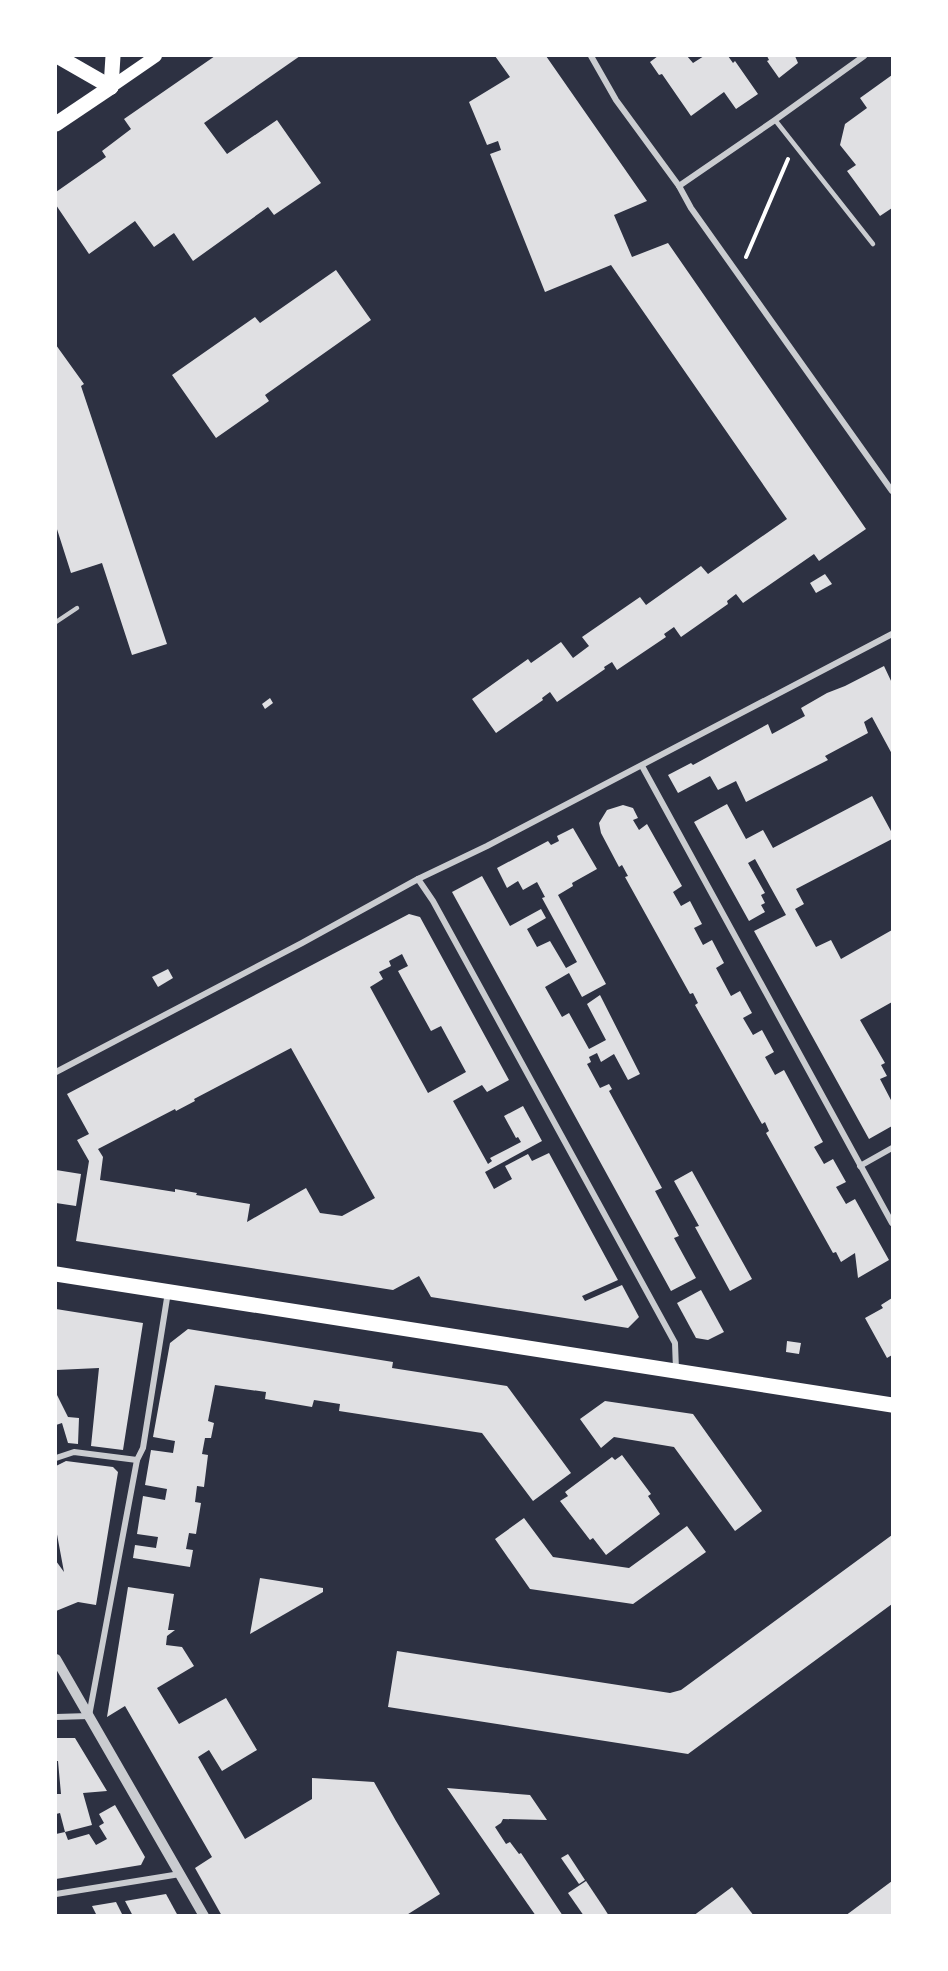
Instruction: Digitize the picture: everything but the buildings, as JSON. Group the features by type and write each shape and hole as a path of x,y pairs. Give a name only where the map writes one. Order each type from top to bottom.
{"main road":[{"path":"57,56 111,87"},
{"path":"111,87 114,56"},
{"path":"56,124 156,56"},
{"path":"56,1274 892,1405"}],"street":[{"path":"591,56 616,100 679,186 691,208 892,491"},
{"path":"679,186 864,56"},
{"path":"56,1072 302,943 418,879 642,766 892,634"},
{"path":"642,766 892,1223"},
{"path":"418,879 433,901 675,1343 676,1370"},
{"path":"860,1166 892,1148"},
{"path":"89,1716 137,1460 143,1448 168,1292"},
{"path":"56,1458 74,1452 137,1460"},
{"path":"56,1659 204,1916"},
{"path":"56,1717 89,1716"},
{"path":"56,1894 180,1874"}],"lane":[{"path":"775,120 873,244"},
{"path":"56,622 77,608"}],"path":[{"path":"738,274 794,145"}]}
